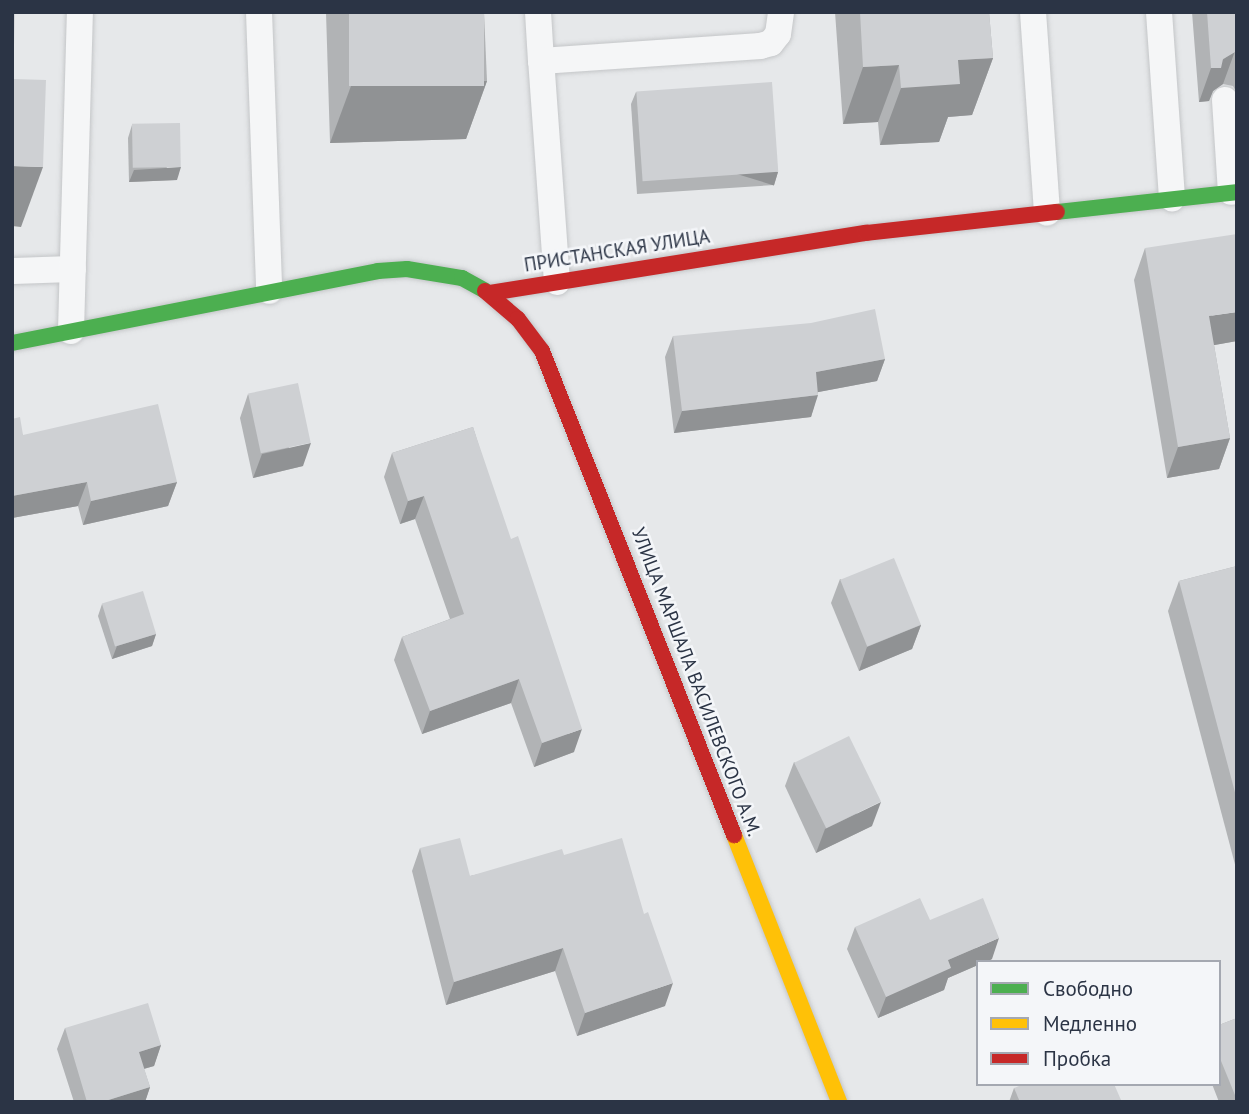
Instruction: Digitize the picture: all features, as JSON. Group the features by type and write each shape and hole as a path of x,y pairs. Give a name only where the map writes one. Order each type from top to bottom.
{"street":[{"name":"ПРИСТАНСКАЯ УЛИЦА","path":"490,293 866,233 1234,192"},
{"path":"12,343 342,277 407,269 462,278 490,293"},
{"name":"УЛИЦА МАРШАЛА ВАСИЛЕВСКОГО А.М.","path":"490,293 518,319 547,363 839,1102"}],"lane":[{"path":"71,331 80,12"},
{"path":"258,12 269,291"},
{"path":"538,12 557,282"},
{"path":"541,61 760,46 771,43 778,34 780,12"},
{"path":"1033,12 1047,213"},
{"path":"1159,12 1172,199"},
{"path":"1225,100 1234,192"},
{"path":"12,271 73,269"}],"building":[{"path":"12,12 15,12 13,79 46,80 43,167 12,166"},
{"path":"349,12 484,12 484,86 349,86"},
{"path":"860,12 989,12 993,58 958,60 960,84 901,88 899,65 863,67"},
{"path":"1207,12 1237,12 1237,51 1223,59 1221,68 1211,68"},
{"path":"772,82 778,172 643,181 636,91"},
{"path":"180,123 181,167 133,168 132,124"},
{"path":"1237,234 1237,312 1209,316 1230,438 1178,447 1145,248"},
{"path":"875,309 885,359 816,372 818,395 682,411 673,336 811,323"},
{"path":"298,383 311,443 261,453 248,394"},
{"path":"158,404 177,482 91,501 87,482 12,496 12,419 20,417 23,435"},
{"path":"473,427 511,539 518,536 582,729 542,743 519,679 430,711 402,637 464,614 424,496 408,501 392,453"},
{"path":"894,558 921,625 867,646 840,580"},
{"path":"1237,566 1237,800 1179,581"},
{"path":"143,591 156,634 115,647 102,604"},
{"path":"849,736 881,802 826,828 794,763"},
{"path":"460,838 470,876 562,849 564,855 622,838 644,914 648,912 673,983 585,1013 563,948 454,982 420,848"},
{"path":"920,898 930,920 983,898 999,938 948,960 951,968 886,997 855,927"},
{"path":"148,1003 161,1045 139,1052 150,1087 102,1102 87,1102 65,1028"},
{"path":"1237,1018 1237,1100 1221,1061 1221,1024"},
{"path":"1115,1086 1121,1100 1020,1102 1014,1088"}],"traffic: fast":[{"path":"1057,212 1237,192"},
{"path":"12,343 378,271 407,269 462,278 485,291"}],"traffic: slow":[{"path":"734,835 839,1102"}],"traffic: jam":[{"path":"490,293 866,233 1057,212"},
{"path":"485,291 518,319 542,351 734,835"}]}
